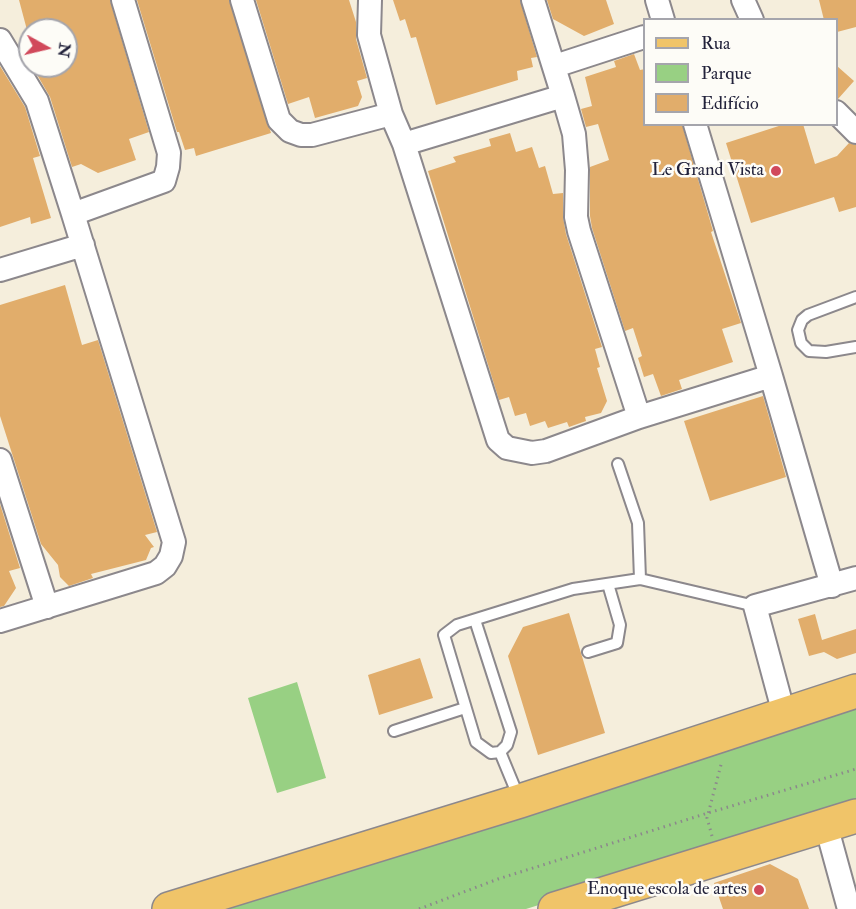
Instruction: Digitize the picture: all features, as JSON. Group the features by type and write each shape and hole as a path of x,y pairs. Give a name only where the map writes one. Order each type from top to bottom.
{"main road":[{"path":"169,909 520,801 856,691"},
{"path":"555,909 841,820"}],"street":[{"path":"73,214 164,181 168,167 170,153 123,0"},
{"path":"242,0 279,120 290,131 312,135 392,114"},
{"path":"370,0 369,35 392,114 404,144 498,440 507,448 520,452 546,451 639,417 771,375"},
{"path":"533,0 555,66 575,143 576,217 579,231 639,417"},
{"path":"657,0 662,18"},
{"path":"743,0 751,18"},
{"path":"555,66 643,38"},
{"path":"0,40 37,100 174,542 171,556 165,566 156,573 0,621"},
{"path":"404,144 563,96"},
{"path":"838,113 856,132"},
{"path":"696,126 832,586"},
{"path":"0,270 83,245"},
{"path":"0,460 47,607"},
{"path":"784,714 755,606 856,578"},
{"path":"841,820 849,909"}],"lane":[{"path":"856,297 808,315 802,320 798,330 801,343 809,351 826,352 856,347"},
{"path":"618,464 638,523 640,579"},
{"path":"475,620 511,732 507,745 500,752 491,753 476,742 444,635 457,626 475,620 573,589 640,579 755,606"},
{"path":"588,652 617,643 620,625 608,584"},
{"path":"394,731 465,708"},
{"path":"500,752 520,801"}],"path":[{"path":"719,858 707,821 727,733"},
{"path":"419,909 498,879 708,813 856,770"}],"green space":[{"path":"297,682 326,778 277,793 248,698"},
{"path":"856,705 856,806 526,909 210,909 793,729"}],"building":[{"path":"19,0 110,0 149,132 129,139 136,160 98,173 81,164 72,167 50,97 39,78 78,78 78,18 24,18"},
{"path":"137,0 229,0 271,133 196,156 194,148 185,150 179,132 177,132"},
{"path":"256,0 349,0 356,22 356,39 367,78 357,81 362,97 358,106 315,118 309,97 288,104"},
{"path":"393,0 520,0 537,57 531,58 533,67 517,71 518,80 436,105 416,37 411,38 405,19 400,21"},
{"path":"547,0 606,0 614,24 584,36 553,19"},
{"path":"819,0 856,0 856,27 838,32 838,18 824,18"},
{"path":"634,54 640,70 643,69 643,126 683,126 713,231 711,232 741,323 722,329 733,362 679,380 682,389 661,396 653,374 644,377 638,358 642,356 633,328 625,331 590,216 590,167 609,160 598,124 586,127 581,109 592,106 585,77 616,67 614,61"},
{"path":"0,66 25,107 40,156 33,158 51,218 31,224 30,217 0,227"},
{"path":"838,67 854,81 838,99"},
{"name":"Le Grand Vista","path":"779,126 804,126 815,164 837,156 849,143 856,145 856,207 839,212 834,197 751,223 726,143"},
{"path":"510,133 516,152 532,147 539,168 545,166 553,194 563,193 566,234 602,347 595,349 600,367 597,368 607,401 601,413 585,417 586,421 569,427 567,422 548,428 545,421 530,426 526,413 515,416 509,397 499,400 428,171 456,162 453,157 491,146 489,139"},
{"path":"65,285 82,345 98,340 157,532 145,535 154,547 151,548 146,560 91,574 93,578 69,586 60,577 58,565 41,544 0,416 0,305"},
{"path":"763,396 786,477 710,501 684,421"},
{"path":"0,504 20,568 9,571 16,588 4,606 0,607"},
{"path":"569,613 605,733 538,755 508,656 523,627"},
{"path":"815,614 822,640 856,629 856,653 837,659 824,652 809,656 798,619"},
{"path":"420,658 433,698 379,715 368,675"},
{"name":"Enoque escola de artes","path":"770,864 798,879 809,909 723,909 714,883"}],"place":[{"name":"Le Grand Vista","path":"776,171"},
{"name":"Enoque escola de artes","path":"759,890"}]}
